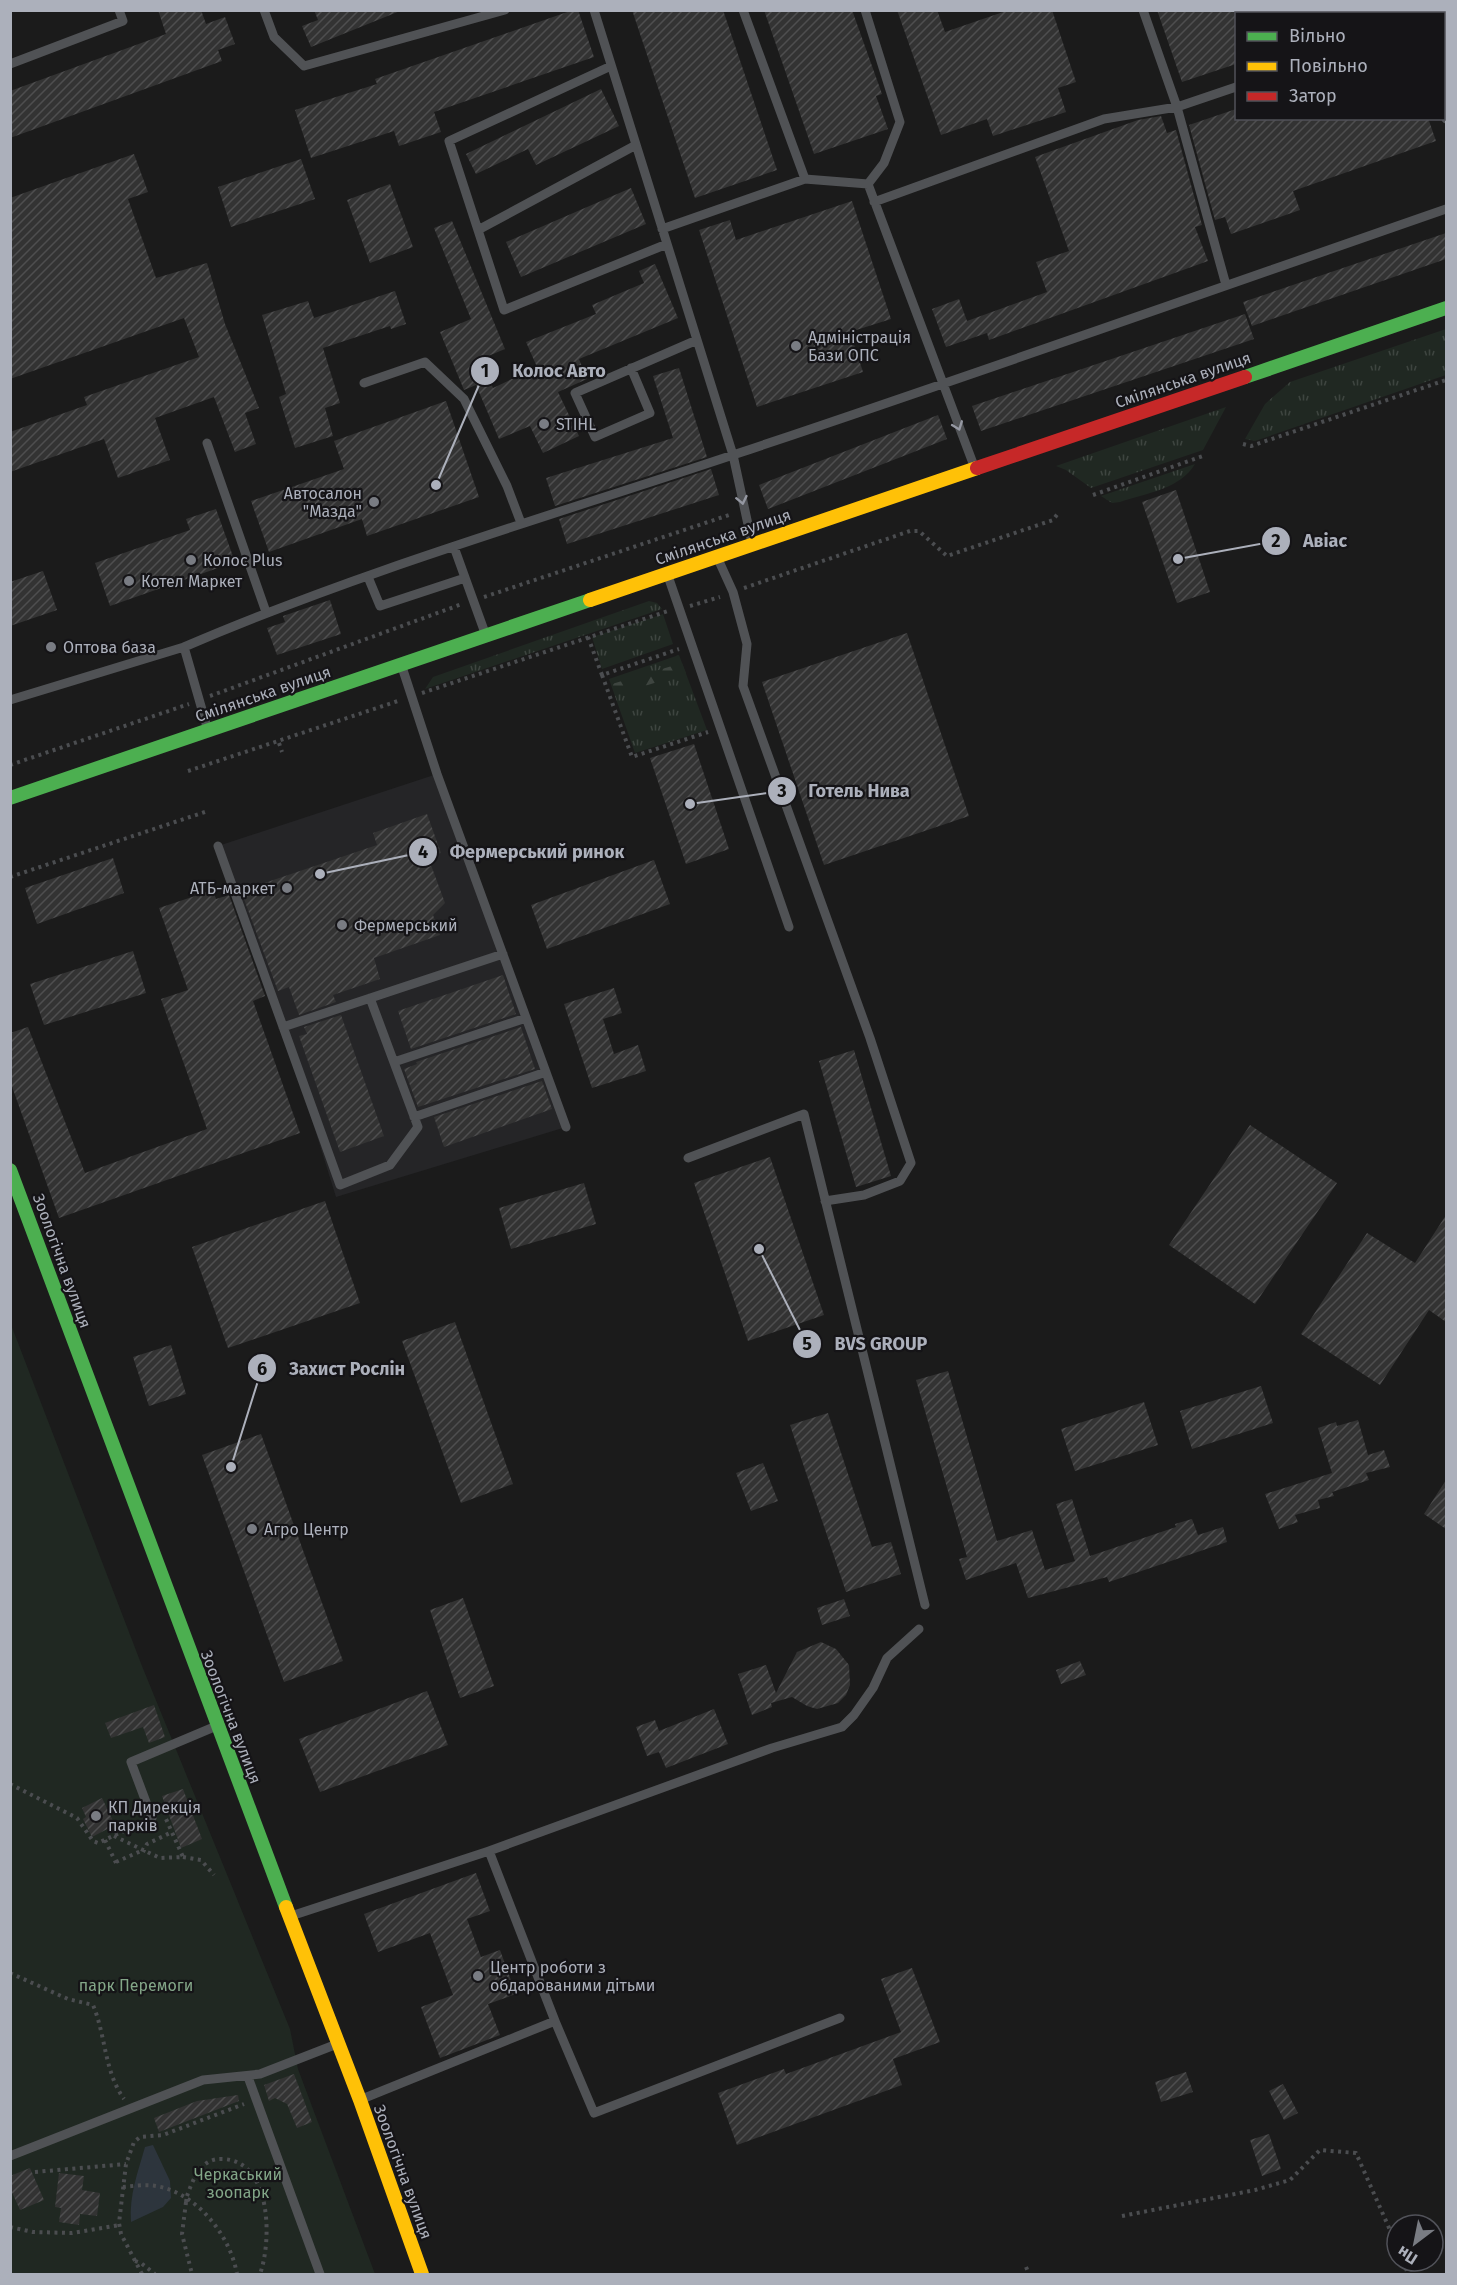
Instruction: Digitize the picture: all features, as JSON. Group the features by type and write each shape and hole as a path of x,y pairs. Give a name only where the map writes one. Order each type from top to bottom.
{"main road":[{"name":"Смілянська вулиця","path":"10,798 1446,308"},
{"name":"Зоологічна вулиця","path":"10,1170 216,1726 360,2100 422,2274"}],"lane":[{"path":"10,64 123,21 120,10"},
{"path":"264,10 274,37 304,66 505,10"},
{"path":"594,10 733,455 752,545"},
{"path":"743,10 805,179"},
{"path":"865,10 900,122 884,163 868,184"},
{"path":"1143,10 1177,106 1226,285"},
{"path":"611,66 449,141 504,310 667,244"},
{"path":"874,202 1104,119 1177,106 1235,87"},
{"path":"478,230 636,145"},
{"path":"662,229 805,179 868,184"},
{"path":"868,184 974,468"},
{"path":"10,700 184,647 267,612 521,523 733,455 1446,209"},
{"path":"631,368 650,413 595,437 575,393 631,368 696,340"},
{"path":"364,383 425,362 464,399 507,486 521,523"},
{"path":"207,443 267,612"},
{"path":"454,547 486,635"},
{"path":"717,557 733,592 747,644 743,686 870,1038 911,1163 900,1181 864,1195 825,1201"},
{"path":"668,574 789,927"},
{"path":"368,577 380,606 465,578"},
{"path":"184,647 208,731"},
{"path":"401,664 437,774 566,1127"},
{"path":"218,846 340,1185 390,1164 418,1127 370,998"},
{"path":"284,1027 503,954"},
{"path":"394,1062 526,1018"},
{"path":"414,1117 546,1072"},
{"path":"688,1158 804,1113 925,1605"},
{"path":"289,1917 489,1851 772,1748 842,1727 854,1715 873,1688 887,1658 919,1629"},
{"path":"152,1818 131,1762 216,1726"},
{"path":"489,1851 555,2021 594,2113 840,2018"},
{"path":"360,2100 555,2021"},
{"path":"10,2156 203,2080 218,2076 248,2077 337,2044"},
{"path":"248,2077 320,2274"}],"path":[{"path":"1243,444 1251,446 1446,380"},
{"path":"1094,495 1203,456"},
{"path":"10,765 199,700 473,600 744,510"},
{"path":"188,771 662,611 680,610 910,531 919,531 947,556 1053,520 1059,512"},
{"path":"588,637 632,757 721,728"},
{"path":"602,675 692,644"},
{"path":"279,742 282,752"},
{"path":"10,877 205,812"},
{"path":"10,1784 77,1818 93,1841 98,1843 162,1813 183,1857"},
{"path":"105,1840 117,1865 142,1852 147,1844 172,1832"},
{"path":"114,1836 142,1852 160,1858 183,1857 201,1860 214,1875"},
{"path":"10,1973 68,1999 93,2005 102,2030 111,2071 119,2092 132,2109"},
{"path":"142,2274 120,2225 126,2164 132,2146 140,2137 163,2134 256,2099"},
{"path":"1122,2216 1255,2190 1290,2180 1320,2150 1356,2153 1385,2219"},
{"path":"192,2274 182,2234 187,2196 198,2172 209,2161 229,2159 247,2169 259,2190 267,2218 267,2245 260,2274"},
{"path":"34,2172 126,2164"},
{"path":"123,2187 159,2187 194,2204 223,2236 237,2274"},
{"path":"10,2227 33,2232 72,2233 120,2225"},
{"path":"135,2261 141,2262 155,2274"},
{"path":"1026,2267 1029,2274"}],"shaded area":[{"name":"Фермерський","path":"437,774 566,1127 336,1197 283,1027 218,846"},
{"path":"153,2145 170,2181 171,2198 163,2207 131,2222 131,2202 145,2147"}],"green space":[{"path":"1446,329 1446,375 1255,441 1245,439 1265,404 1290,382"},
{"path":"1226,407 1203,450 1091,488 1066,470 1056,466"},
{"path":"1195,464 1181,479 1152,493 1112,503 1101,496"},
{"path":"649,601 657,603 662,609 425,689 433,677"},
{"path":"663,614 673,644 602,669 592,637"},
{"path":"679,655 707,730 635,753 609,679"},
{"path":"682,663 686,673 616,695 612,684"},
{"name":"парк Перемоги","path":"10,1322 142,1666 290,2029 298,2069 375,2274 11,2274"}],"building":[{"path":"158,10 201,10 206,24 225,17 235,44 218,50 222,61 10,138 10,91 166,34"},
{"path":"314,10 400,11 311,47 302,26 318,20"},
{"path":"578,10 594,57 434,112 441,132 399,146 394,131 311,158 295,110 377,84 375,79"},
{"path":"632,10 723,10 777,170 695,198"},
{"path":"764,10 852,10 882,94 876,96 888,129 814,154"},
{"path":"897,10 937,10 945,32 1009,10 1052,10 1076,82 1058,88 1066,112 993,136 987,119 941,135"},
{"path":"1157,10 1236,10 1235,64 1182,82"},
{"path":"601,89 619,126 536,165 528,149 476,174 466,154"},
{"path":"1235,109 1235,120 1429,120 1436,141 1293,191 1300,210 1231,234 1225,217 1215,220 1189,125"},
{"path":"1161,116 1167,133 1176,130 1202,225 1195,227 1208,261 989,340 987,333 946,347 932,309 959,299 967,321 1047,292 1036,262 1069,251 1035,157 1138,120"},
{"path":"134,154 148,192 128,199 156,278 207,263 225,324 259,408 245,413 256,444 235,452 214,397 155,418 170,460 118,478 104,439 10,472 10,432 87,405 84,397 199,357 184,318 10,379 10,198"},
{"path":"301,159 315,199 231,227 218,187"},
{"path":"390,184 413,247 370,263 347,200"},
{"path":"631,188 646,224 521,277 506,242"},
{"path":"852,201 891,319 850,332 863,372 757,407 699,230 730,220 736,240"},
{"path":"452,221 505,349 481,359 493,388 537,367 526,342 596,314 592,305 644,283 639,271 655,264 678,318 579,359 587,379 558,392 579,436 543,453 530,426 499,439 476,385 464,390 440,332 471,319 434,228"},
{"path":"1446,233 1446,259 1252,326 1243,302"},
{"path":"395,291 406,324 391,329 390,326 323,348 340,403 325,408 333,436 295,448 279,397 286,394 262,315 308,301 314,318"},
{"path":"1245,314 1254,339 981,431 972,406"},
{"path":"679,368 707,457 555,506 546,478 673,438 653,376"},
{"path":"446,401 479,497 367,536 362,519 269,552 251,501 344,469 334,441"},
{"path":"938,415 947,439 768,509 759,485"},
{"path":"711,469 719,495 567,544 559,519"},
{"path":"1176,490 1210,592 1177,603 1142,502"},
{"path":"216,509 235,562 110,606 95,563 190,530 186,519"},
{"path":"43,571 57,610 10,626 10,582"},
{"path":"330,600 341,634 277,655 267,628 285,622 283,616"},
{"path":"907,633 969,816 824,865 762,682"},
{"path":"694,744 729,849 686,864 650,758"},
{"name":"Фермерський","path":"427,814 441,853 428,857 445,903 433,915 440,935 374,958 380,979 333,995 336,1002 299,1015 289,987 278,991 241,891 377,845 373,833"},
{"path":"113,858 124,893 37,924 25,888"},
{"path":"654,860 670,904 547,949 531,905"},
{"path":"213,890 216,899 229,895 265,996 253,1001 300,1133 59,1218 10,1081 10,1033 28,1027 85,1173 207,1129 161,999 188,990 159,908"},
{"path":"133,951 146,993 44,1025 30,984"},
{"path":"503,975 516,1014 411,1049 398,1011"},
{"path":"614,988 622,1013 603,1019 614,1054 638,1045 646,1071 592,1088 564,1004"},
{"path":"341,1015 384,1136 340,1152 299,1036 307,1034 304,1027"},
{"path":"521,1027 535,1069 418,1107 404,1069 417,1064 416,1062"},
{"path":"854,1050 891,1176 856,1187 819,1061"},
{"path":"542,1081 552,1109 444,1147 434,1117"},
{"path":"1250,1125 1337,1183 1255,1304 1169,1245"},
{"path":"770,1157 824,1315 748,1341 694,1183"},
{"path":"584,1183 596,1224 511,1249 499,1208"},
{"path":"325,1201 360,1303 228,1348 192,1247"},
{"path":"1446,1215 1446,1322 1429,1310 1380,1385 1301,1334 1367,1233 1415,1263"},
{"path":"455,1322 513,1484 461,1503 402,1341"},
{"path":"171,1345 186,1394 149,1406 133,1357"},
{"path":"948,1371 997,1541 1032,1530 1045,1570 1075,1561 1056,1504 1072,1499 1090,1556 1176,1527 1175,1524 1192,1519 1198,1535 1223,1527 1227,1542 1109,1582 1107,1577 1028,1598 1016,1563 966,1580 959,1559 967,1557 916,1380"},
{"path":"1261,1386 1273,1423 1192,1449 1180,1411"},
{"path":"1144,1402 1158,1445 1075,1471 1061,1429"},
{"path":"828,1413 872,1547 891,1542 901,1574 846,1592 790,1425"},
{"path":"1358,1420 1368,1455 1384,1450 1390,1467 1366,1473 1369,1480 1332,1492 1334,1496 1318,1500 1320,1508 1295,1515 1298,1522 1279,1529 1265,1494 1332,1473 1318,1428 1336,1422 1337,1426"},
{"path":"261,1434 343,1661 284,1682 202,1455"},
{"path":"763,1463 778,1501 751,1511 736,1473"},
{"path":"1446,1480 1446,1529 1424,1514"},
{"path":"463,1598 494,1686 460,1698 430,1610"},
{"path":"844,1599 850,1616 822,1625 817,1608"},
{"path":"821,1642 836,1649 849,1665 850,1685 846,1695 838,1703 817,1709 792,1697 771,1703 772,1707 752,1715 738,1674 766,1665 776,1693 797,1652"},
{"path":"1080,1661 1086,1675 1061,1684 1056,1670"},
{"path":"427,1691 448,1745 320,1792 299,1739"},
{"path":"154,1705 165,1737 149,1743 143,1727 111,1738 105,1723"},
{"path":"714,1709 728,1744 666,1768 659,1752 647,1756 636,1727 655,1720 659,1731"},
{"path":"183,1789 202,1839 181,1848 162,1796"},
{"path":"102,1798 115,1825 92,1837 83,1819 86,1817 82,1808"},
{"name":"Центр роботи з обдарованими дітьми","path":"476,1873 490,1911 467,1919 481,1957 500,1950 516,1994 488,2004 500,2035 440,2058 421,2007 453,1995 430,1933 378,1952 364,1914"},
{"path":"912,1968 940,2042 893,2059 902,2085 737,2145 718,2093 784,2069 786,2074 901,2032 881,1979"},
{"path":"1186,2072 1193,2092 1161,2102 1155,2082"},
{"path":"294,2074 312,2122 297,2128 287,2104 275,2098 269,2101 264,2085"},
{"path":"1283,2084 1298,2113 1284,2120 1269,2091"},
{"path":"238,2095 239,2101 159,2132 154,2118 197,2101"},
{"path":"1269,2134 1281,2169 1262,2176 1250,2140"},
{"path":"30,2168 44,2200 20,2210 10,2188 10,2176"},
{"path":"59,2173 84,2176 82,2190 100,2193 97,2216 80,2214 79,2225 59,2222 61,2208 55,2207"}],"traffic: fast":[{"path":"1245,377 1446,308"},
{"path":"10,798 590,600"},
{"path":"10,1170 286,1907"}],"traffic: slow":[{"path":"590,600 977,468"},
{"path":"286,1907 360,2100 422,2274"}],"traffic: jam":[{"path":"977,468 1245,377"}],"place":[{"name":"Адміністрація Бази ОПС","path":"796,346"},
{"name":"STIHL","path":"544,424"},
{"name":"Колос Авто","path":"436,485"},
{"name":"Автосалон \"Мазда\"","path":"374,502"},
{"name":"Авіас","path":"1178,559"},
{"name":"Колос Plus","path":"191,560"},
{"name":"Котел Маркет","path":"129,581"},
{"name":"Оптова база","path":"51,647"},
{"name":"Готель Нива","path":"690,804"},
{"name":"Фермерський ринок","path":"320,874"},
{"name":"АТБ-маркет","path":"287,888"},
{"name":"Фермерський","path":"342,925"},
{"name":"BVS GROUP","path":"759,1249"},
{"name":"Захист Рослін","path":"231,1467"},
{"name":"Агро Центр","path":"252,1529"},
{"name":"КП Дирекція парків","path":"96,1816"},
{"name":"Центр роботи з обдарованими дітьми","path":"478,1976"}],"park label":[{"name":"Черкаський зоопарк","path":"238,2183"}]}
